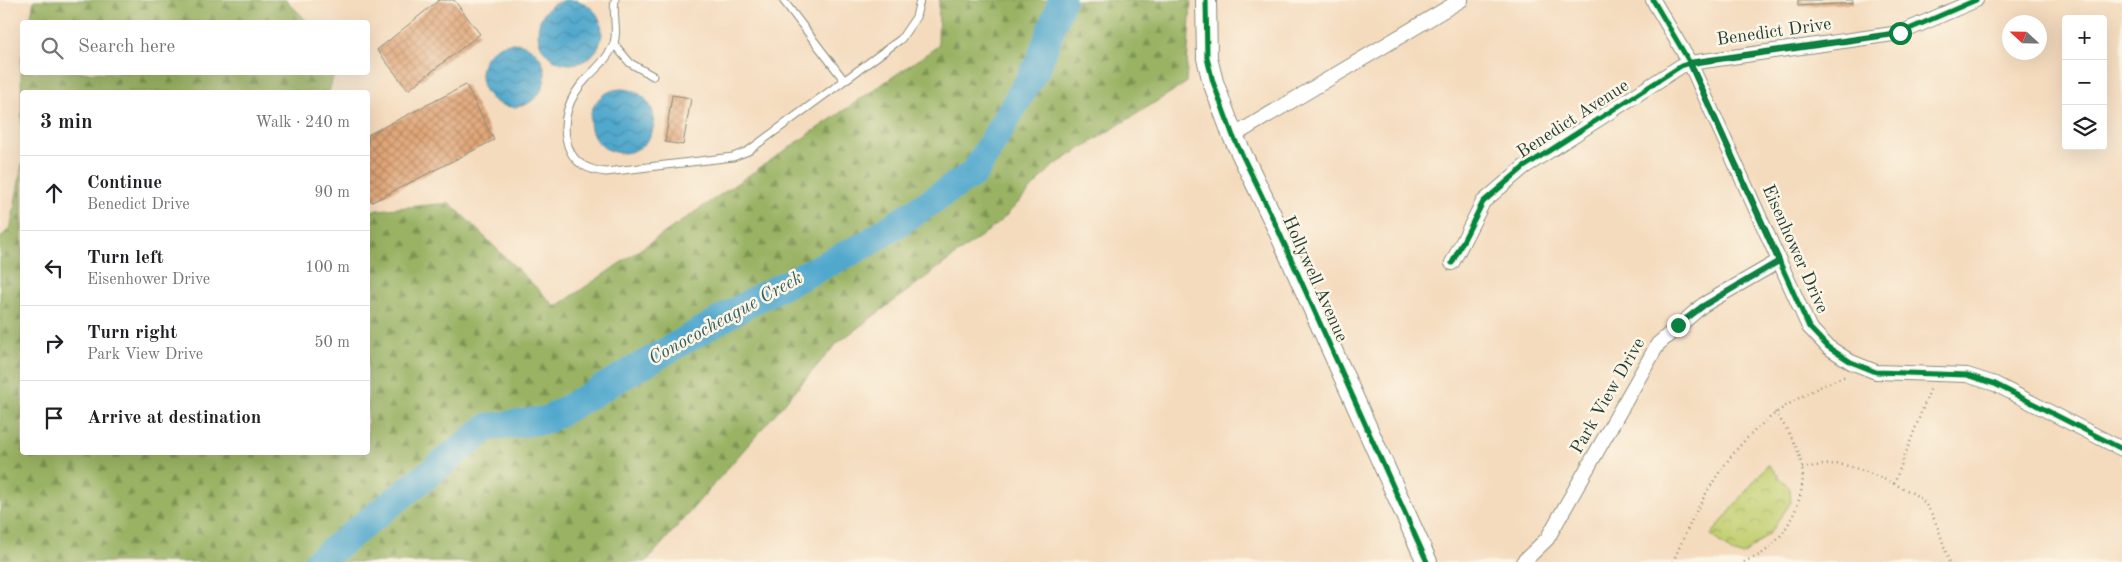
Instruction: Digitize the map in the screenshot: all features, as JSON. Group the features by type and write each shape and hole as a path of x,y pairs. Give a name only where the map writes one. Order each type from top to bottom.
{"street":[{"name":"Hollywell Avenue","path":"1206,0 1207,58 1213,82 1233,136 1275,223 1428,562"},
{"path":"1233,136 1461,0"},
{"name":"Eisenhower Drive","path":"1653,0 1690,63 1809,327 1828,347 1852,362 1876,372 1967,376 1995,384 2120,444"},
{"name":"Benedict Drive","path":"1690,63 1900,33 1959,3 1976,0"},
{"name":"Benedict Avenue","path":"1452,263 1483,202 1524,167 1681,66 1690,63"},
{"name":"Park View Drive","path":"1523,562 1547,538 1658,344 1703,306 1779,261"}],"lane":[{"path":"614,0 614,44 606,60 585,80 573,96 566,112 564,134 570,152 578,164 592,171 606,172 733,158 748,151 901,39 916,17 920,0"},
{"path":"783,0 844,80"},
{"path":"614,44 630,63 653,76"}],"path":[{"path":"1673,562 1691,520 1724,465 1750,435 1775,412 1830,382 1867,368"},
{"path":"1894,484 1936,374"},
{"path":"1744,562 1762,554 1779,538 1794,514 1801,493 1802,468 1788,430 1775,412"},
{"path":"1802,468 1845,465 1894,484 1922,499 1934,519 1949,562"}],"green space":[{"path":"34,0 286,0 306,20 30,20"},
{"path":"939,0 1191,0 1186,83 1053,166 1000,222 836,344 646,562 0,562 0,239 11,226 20,175 20,455 370,455 370,211 450,203 556,307 938,46"},
{"path":"21,75 333,75 330,90 21,90"},
{"path":"1768,464 1790,489 1791,502 1770,533 1743,555 1734,554 1711,535"}],"water":[{"path":"570,0 582,2 593,9 600,20 602,32 600,44 593,55 582,62 570,64 558,62 547,55 540,44 538,32 540,20 547,9 558,2"},
{"path":"507,43 519,43 536,52 543,63 545,75 543,87 536,98 519,107 507,107 495,102 486,93 481,81 481,69 486,57 495,48"},
{"path":"622,89 634,91 645,98 652,109 654,121 652,133 645,144 634,151 622,153 610,151 599,144 592,133 590,121 592,109 599,98 610,91"}],"building":[{"path":"439,0 454,0 480,34 408,90 377,50"},
{"path":"1798,0 1853,0 1853,3 1798,6"},
{"path":"466,85 494,140 372,202 370,198 370,134"},
{"path":"672,95 691,98 683,145 665,142"}],"waterway":[{"name":"Conococheague Creek","path":"317,562 488,427 547,420 758,298 865,245 974,173 1038,65 1062,0"}],"cycle path":[{"path":"1206,0 1207,58 1213,82 1233,136 1275,223 1427,562"},
{"path":"1653,0 1690,63 1809,327 1828,347 1851,362 1876,372 1967,375 1995,384 2122,449"},
{"path":"1452,263 1483,202 1524,167 1681,66 1690,63 1900,33 1976,0"}],"route":[{"path":"1678,325 1703,306 1779,261 1690,63 1900,33"}]}
